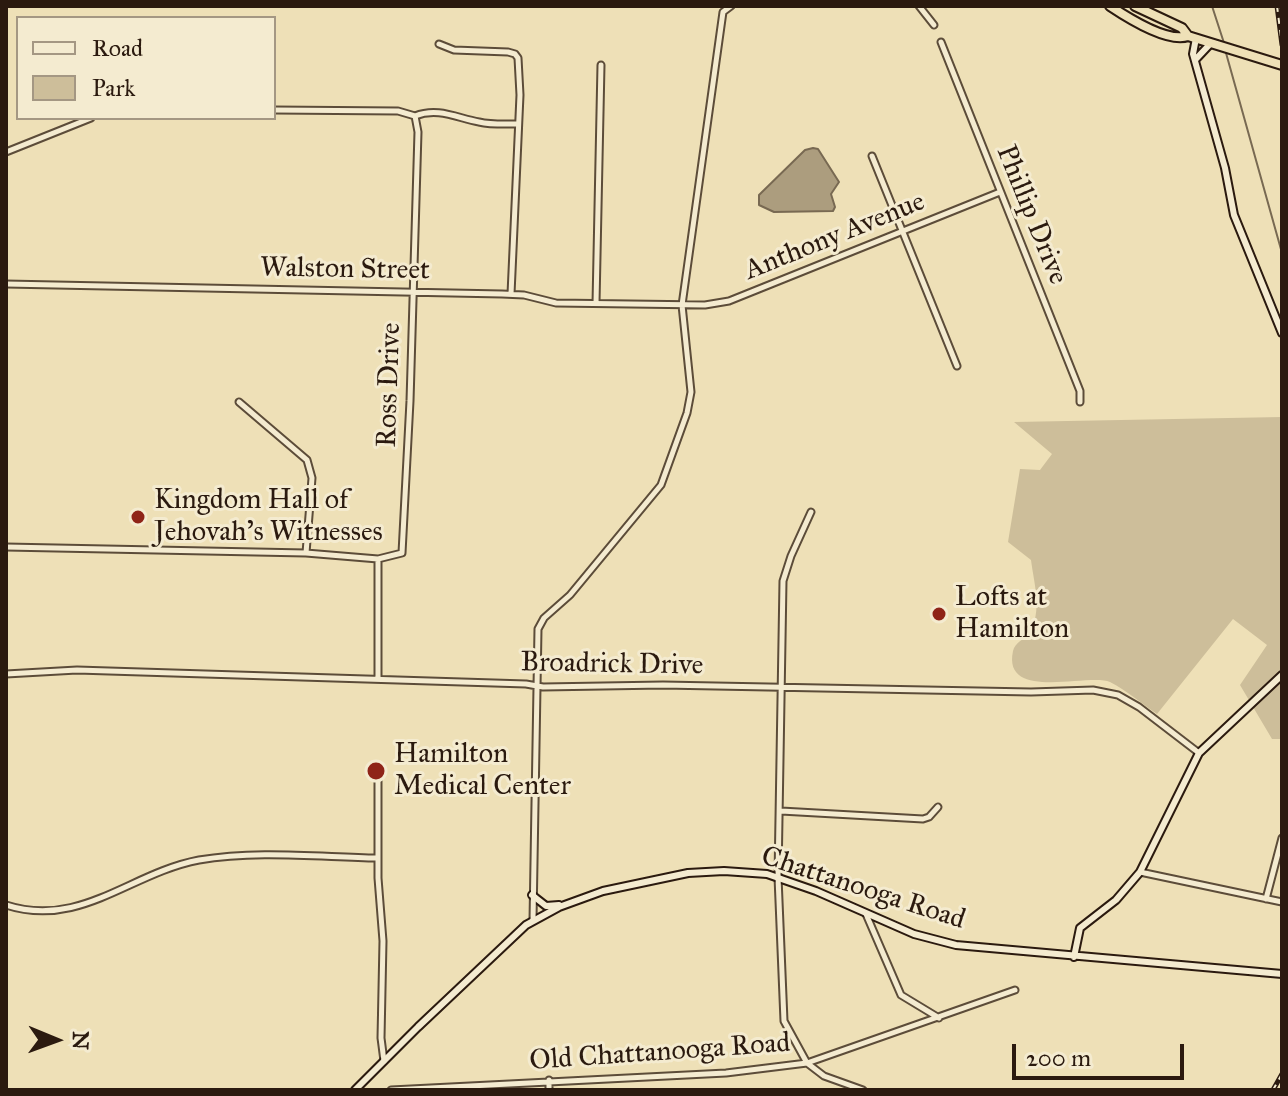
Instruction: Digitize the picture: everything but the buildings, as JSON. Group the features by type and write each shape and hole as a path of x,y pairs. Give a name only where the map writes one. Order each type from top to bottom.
{"highway":[{"path":"1110,6 1166,35 1180,39 1192,37"},
{"path":"1135,6 1182,28 1192,37 1282,65"}],"main road":[{"path":"1192,37 1192,48 1225,168 1234,215 1282,333"},
{"path":"1195,60 1211,43"},
{"path":"1074,957 1080,928 1116,900 1140,872 1199,753 1282,675"},
{"name":"Chattanooga Road","path":"355,1090 533,920 562,905 603,891 688,873 724,871 778,877 914,934 956,945 1282,974"},
{"path":"532,895 546,906 562,905"}],"street":[{"path":"533,920 540,622 570,595 651,500 667,471 688,412 691,392 682,305 723,12 731,6"},
{"path":"919,6 934,25"},
{"name":"Phillip Drive","path":"941,42 1080,391 1080,402"},
{"path":"439,44 454,50 515,54 520,68 511,294"},
{"path":"596,303 601,65"},
{"path":"276,110 398,111 415,116 436,112 457,114 476,122 518,124"},
{"name":"Ross Drive","path":"378,559 402,553 414,291 418,132 415,116"},
{"path":"6,152 86,120"},
{"path":"872,156 957,366"},
{"name":"Anthony Avenue","path":"682,305 729,301 1000,192"},
{"name":"Walston Street","path":"6,284 511,294 556,303 682,305"},
{"path":"239,402 307,460 312,478 306,553"},
{"path":"811,512 783,581 778,877 784,1021 807,1063 824,1076 863,1090"},
{"path":"6,547 306,553 378,559 378,679"},
{"name":"Broadrick Drive","path":"6,674 77,670 537,686 1093,690 1118,695 1139,707 1199,753"},
{"path":"378,774 377,858 382,913 381,1038 384,1061"},
{"path":"781,811 923,819 938,807"},
{"path":"1266,899 1282,838"},
{"path":"6,905 35,912 63,910 100,899 143,877 174,866 224,856 377,858"},
{"path":"1140,872 1282,902"},
{"path":"865,913 901,995 939,1018"},
{"name":"Old Chattanooga Road","path":"391,1090 726,1073 807,1063 1015,990"},
{"path":"549,1080 549,1090"}],"green space":[{"path":"1282,417 1282,739 1272,739 1240,685 1267,645 1233,619 1157,714 1110,682 1033,681 1020,676 1013,667 1013,651 1033,625 1036,598 1031,560 1008,542 1020,469 1040,470 1052,454 1014,422"}],"shaded area":[{"path":"818,149 839,182 831,194 835,207 833,211 774,212 759,205 759,195 805,150"}],"waterway":[{"path":"1212,6 1224,43"},
{"path":"1226,53 1282,253"}],"railway":[{"path":"1277,6 1282,45"},
{"path":"1273,1090 1282,1074"}],"place":[{"name":"Kingdom Hall of Jehovah’s Witnesses","path":"138,517"},
{"name":"Lofts at Hamilton","path":"939,614"},
{"name":"Hamilton Medical Center","path":"376,771"}]}
